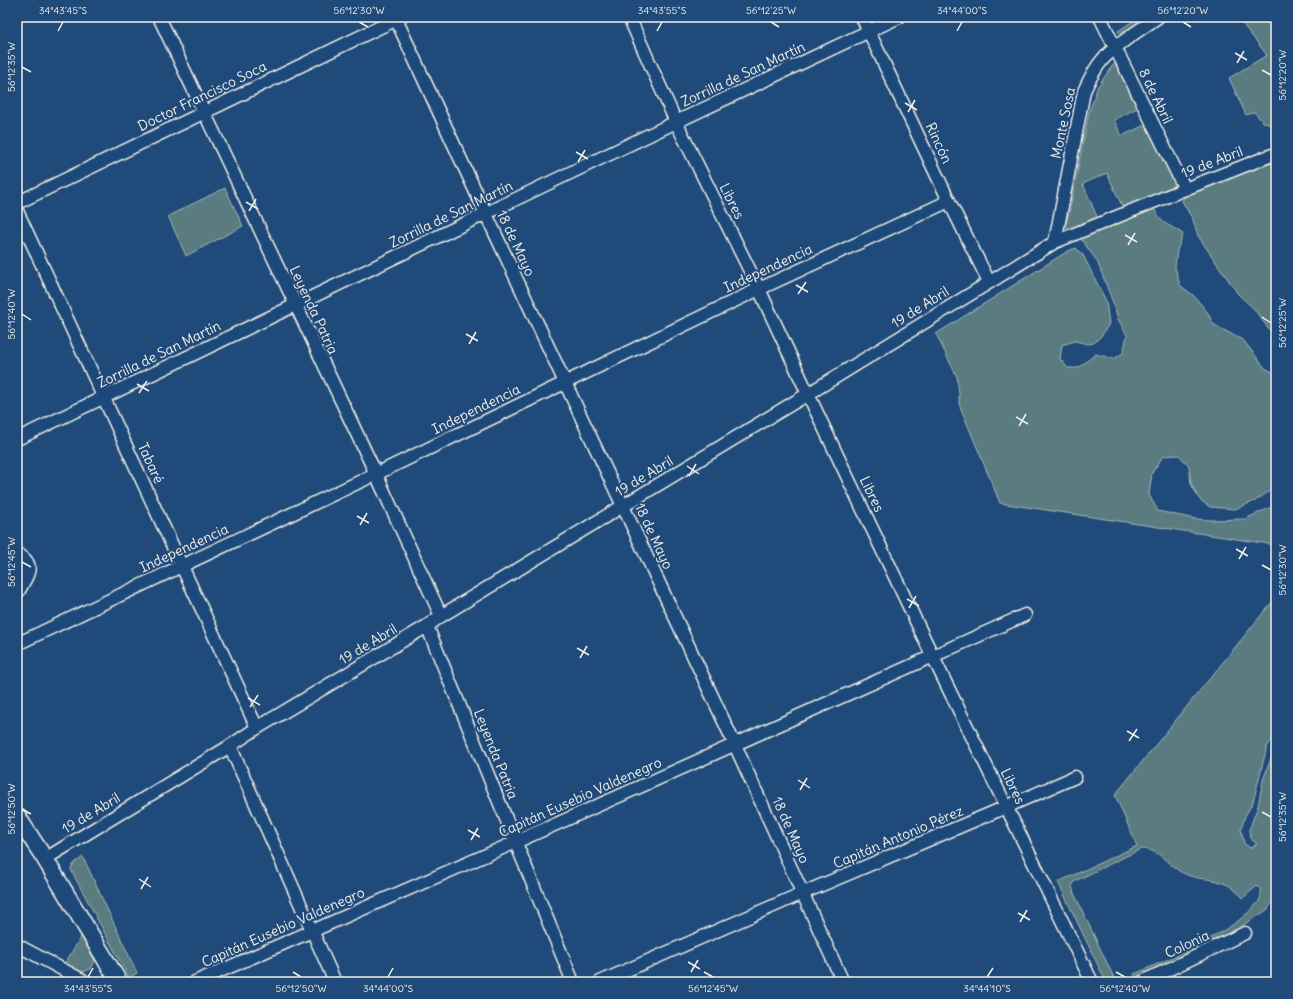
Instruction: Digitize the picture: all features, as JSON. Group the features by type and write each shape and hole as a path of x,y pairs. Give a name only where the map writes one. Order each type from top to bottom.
{"street":[{"name":"Leyenda Patria","path":"159,17 376,474 441,616"},
{"name":"Libres","path":"629,17 676,122 759,288 933,656 1092,982"},
{"name":"Rincón","path":"862,17 989,282"},
{"name":"Zorrilla de San Martín","path":"17,439 676,122 899,17"},
{"name":"8 de Abril","path":"1100,17 1185,189"},
{"name":"Monte Sosa","path":"1055,242 1084,91 1093,73 1103,59 1158,17"},
{"name":"Doctor Francisco Soca","path":"17,203 397,18"},
{"name":"18 de Mayo","path":"397,18 486,214 735,745 843,982"},
{"name":"19 de Abril","path":"45,859 1055,242 1272,155 1276,158"},
{"name":"Independencia","path":"17,644 376,474 759,288 949,201"},
{"name":"Tabaré","path":"17,211 258,728"},
{"path":"17,556 27,564 28,570 17,590"},
{"name":"Capitán Eusebio Valdenegro","path":"195,982 516,842 1025,615"},
{"name":"Leyenda Patria","path":"427,626 573,982"},
{"path":"230,746 335,982"},
{"name":"Capitán Antonio Pérez","path":"600,982 802,892 1075,777"},
{"path":"17,816 45,859 119,982"},
{"name":"Colonia","path":"1142,982 1245,933"},
{"path":"17,945 86,982"}],"green space":[{"path":"1139,17 1158,17 1123,38 1118,31"},
{"path":"1237,17 1276,17 1276,127 1263,122 1254,112 1246,115 1229,78 1267,55"},
{"path":"1121,59 1145,104 1114,120 1122,136 1153,121 1180,179 1175,186 1123,208 1107,173 1083,184 1098,219 1073,230 1065,226 1069,213 1089,112 1098,86 1113,65"},
{"path":"1276,162 1276,339 1254,309 1238,294 1198,236 1193,220 1182,201 1186,193"},
{"path":"225,188 243,226 186,256 168,216"},
{"path":"1154,208 1163,222 1183,234 1177,251 1175,267 1180,285 1194,296 1208,313 1213,324 1244,341 1265,368 1276,374 1276,487 1255,501 1235,509 1210,507 1200,500 1191,484 1189,466 1179,455 1163,456 1152,473 1149,495 1158,511 1195,519 1245,519 1276,505 1276,545 1000,503 959,404 957,377 936,334 1068,251 1076,248 1083,255 1106,301 1109,324 1102,335 1094,343 1088,344 1075,341 1062,345 1060,359 1068,368 1078,368 1096,354 1114,359 1123,353 1127,335 1118,319 1097,261 1081,239 1090,230"},
{"path":"1276,597 1276,734 1267,747 1253,802 1245,816 1241,829 1244,843 1250,848 1257,844 1251,839 1249,830 1258,806 1263,780 1276,745 1276,898 1267,910 1237,929 1137,982 1134,974 1184,952 1221,932 1237,921 1251,910 1260,899 1261,890 1257,886 1243,898 1226,884 1183,873 1177,870 1158,854 1141,849 1075,881 1072,886 1074,893 1116,982 1106,982 1058,882 1137,846 1115,795"},
{"path":"83,857 137,973 129,978 71,870 74,864"},
{"path":"1276,911 1276,935 1273,937 1272,916"},
{"path":"82,935 95,961 91,969 83,972 64,965"}]}
